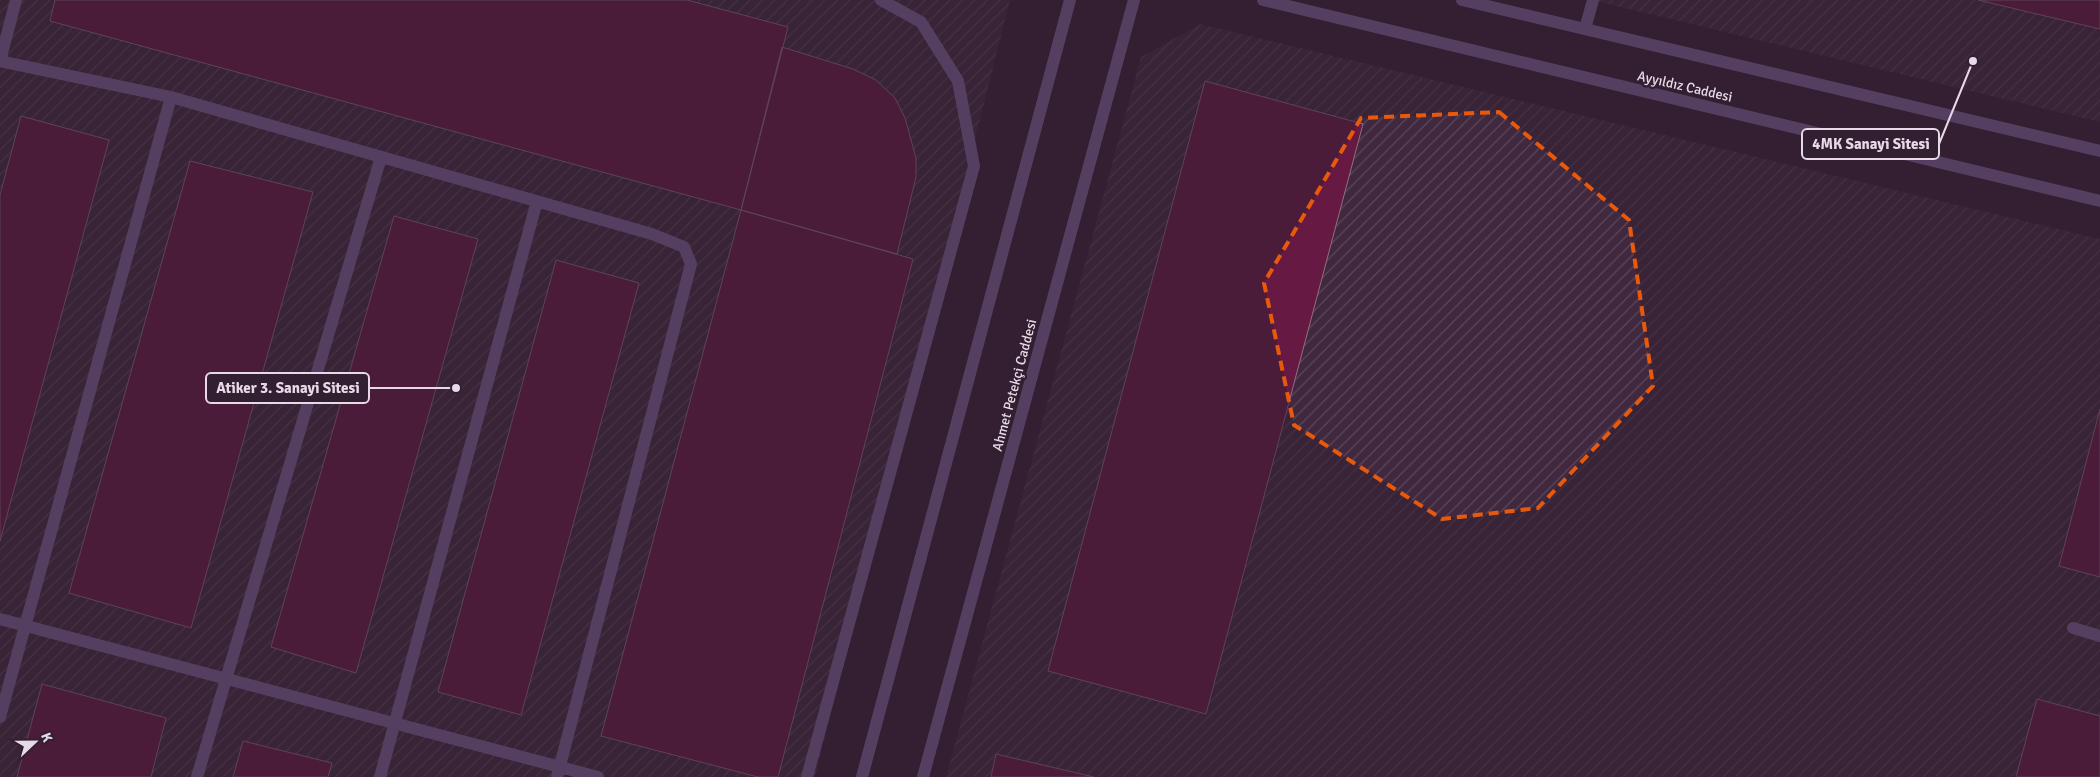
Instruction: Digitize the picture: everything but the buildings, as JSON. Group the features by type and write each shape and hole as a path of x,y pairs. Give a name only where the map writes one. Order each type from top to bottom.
{"street":[{"path":"16,0 0,61 171,97 652,234 684,247 691,264 558,771"},
{"path":"806,777 974,166 958,81 922,22 881,0"},
{"path":"862,777 1070,0"},
{"name":"Ahmet Petekçi Caddesi","path":"923,777 1134,0"},
{"name":"Ayyıldız Caddesi","path":"1263,0 2100,200"},
{"path":"1462,0 2100,151"},
{"path":"1585,29 1593,0"},
{"path":"0,717 171,97"},
{"path":"198,777 225,678 381,157"},
{"path":"380,777 537,201"},
{"path":"0,619 396,723 558,771 598,777"},
{"path":"2073,628 2100,636"}],"highlighted area":[{"path":"1499,112 1629,220 1653,386 1538,508 1442,519 1294,425 1264,283 1361,118"}],"shaded area":[{"path":"0,0 1010,0 815,777 0,777"},
{"path":"1591,0 2100,0 2100,122"},
{"path":"1200,24 2100,239 2100,777 946,777 1141,57"}],"place":[{"name":"4MK Sanayi Sitesi","path":"1973,61"},
{"name":"Atiker 3. Sanayi Sitesi","path":"456,388"}]}
